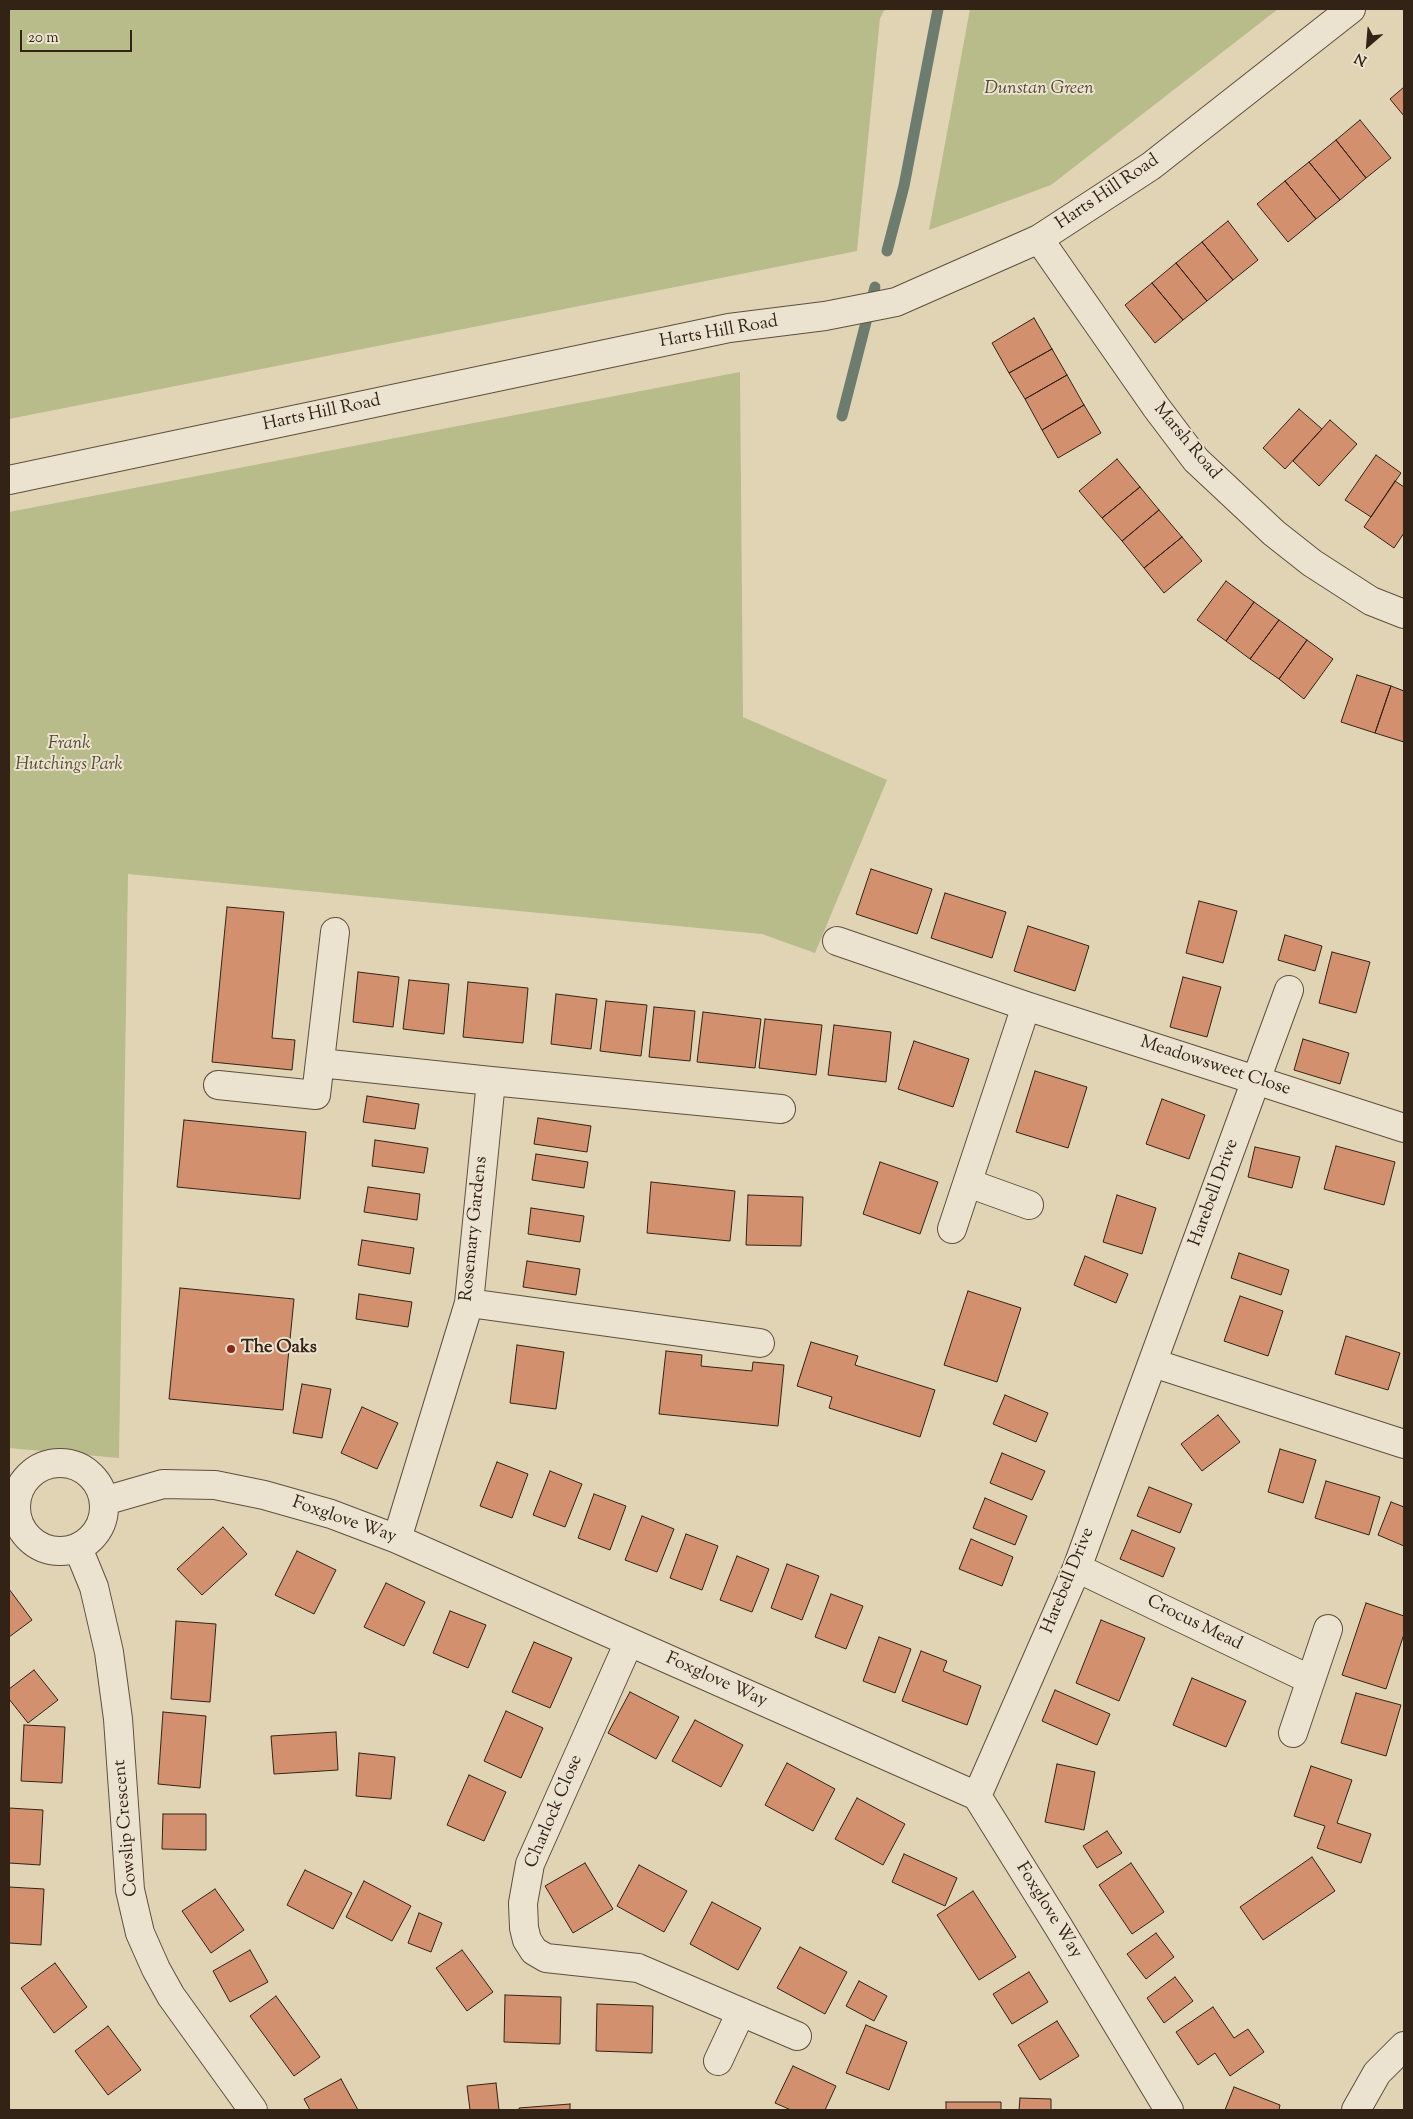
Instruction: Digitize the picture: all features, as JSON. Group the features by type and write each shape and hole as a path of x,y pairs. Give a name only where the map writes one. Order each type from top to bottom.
{"street":[{"name":"Harts Hill Road","path":"9,480 729,328 824,316 896,302 1039,239 1151,166 1351,9"},
{"name":"Marsh Road","path":"1039,239 1156,407 1196,460 1274,533 1312,563 1372,601 1404,614"},
{"path":"218,1085 316,1095 336,932"},
{"name":"Meadowsweet Close","path":"836,941 1026,1006 1404,1128"},
{"name":"Harebell Drive","path":"976,1796 1077,1568 1289,990"},
{"path":"952,1229 1026,1006"},
{"path":"320,1063 782,1109"},
{"name":"Rosemary Gardens","path":"397,1539 468,1303 491,1081"},
{"path":"968,1183 1029,1204"},
{"path":"468,1303 760,1343"},
{"path":"1153,1362 1404,1444"},
{"path":"56,1463 70,1464 81,1468 90,1475 99,1487 104,1501 103,1516 98,1529 90,1540 78,1548 64,1552 50,1550 37,1546 27,1537 19,1525 13,1494 30,1474 42,1466 56,1463"},
{"name":"Foxglove Way","path":"104,1501 163,1484 215,1485 264,1495 331,1514 397,1539 976,1796 1058,1926 1169,2110"},
{"name":"Cowslip Crescent","path":"78,1548 94,1587 109,1652 118,1719 130,1890 140,1933 156,1969 171,1996 253,2110"},
{"name":"Crocus Mead","path":"1077,1568 1311,1680"},
{"path":"1293,1733 1328,1629"},
{"name":"Charlock Close","path":"629,1642 530,1864 523,1903 526,1940 534,1951 546,1958 638,1968 797,2036"},
{"path":"718,2062 741,2012"},
{"path":"1356,2110 1377,2073 1404,2046"}],"green space":[{"path":"9,9 885,9 880,18 857,251 9,419"},
{"name":"Dunstan Green","path":"970,9 1278,9 1051,185 929,230"},
{"name":"Frank Hutchings Park","path":"740,372 743,717 887,780 815,953 762,934 128,874 119,1458 9,1448 9,512"}],"building":[{"path":"1404,87 1404,116 1390,99"},
{"path":"1360,120 1391,158 1366,178 1336,140"},
{"path":"1336,140 1366,178 1340,200 1309,162"},
{"path":"1309,162 1340,200 1316,219 1285,181"},
{"path":"1285,181 1316,219 1288,242 1257,204"},
{"path":"1228,221 1258,260 1233,280 1202,242"},
{"path":"1202,242 1233,280 1207,301 1176,263"},
{"path":"1176,263 1207,301 1183,320 1152,283"},
{"path":"1152,283 1183,320 1155,343 1125,305"},
{"path":"1034,318 1052,349 1009,373 992,343"},
{"path":"1052,349 1067,375 1025,399 1009,373"},
{"path":"1067,375 1084,405 1042,430 1025,399"},
{"path":"1084,405 1101,433 1058,458 1042,430"},
{"path":"1299,409 1322,429 1285,469 1263,448"},
{"path":"1330,420 1357,444 1319,486 1293,461"},
{"path":"1376,455 1401,473 1371,517 1345,500"},
{"path":"1117,459 1140,487 1102,518 1079,491"},
{"path":"1395,481 1404,487 1404,533 1394,548 1364,527"},
{"path":"1140,487 1159,510 1122,541 1102,518"},
{"path":"1159,510 1182,537 1144,568 1122,541"},
{"path":"1182,537 1202,561 1164,593 1144,568"},
{"path":"1226,581 1254,602 1226,641 1197,620"},
{"path":"1254,602 1279,620 1250,659 1226,641"},
{"path":"1279,620 1307,640 1279,679 1250,659"},
{"path":"1307,640 1333,659 1304,699 1279,679"},
{"path":"1357,675 1391,686 1375,733 1341,722"},
{"path":"1391,686 1404,691 1404,742 1375,733"},
{"path":"871,869 932,889 917,934 856,914"},
{"path":"945,893 1006,912 992,958 931,938"},
{"path":"1199,901 1237,911 1223,963 1186,953"},
{"path":"227,907 284,912 272,1038 295,1040 292,1070 212,1062"},
{"path":"1028,926 1089,946 1075,991 1014,971"},
{"path":"1285,935 1322,946 1315,971 1278,960"},
{"path":"1332,952 1370,962 1356,1013 1319,1003"},
{"path":"358,972 399,977 393,1027 353,1022"},
{"path":"1183,977 1221,987 1207,1037 1170,1027"},
{"path":"409,980 449,984 444,1034 403,1029"},
{"path":"468,982 528,988 523,1043 463,1037"},
{"path":"556,994 597,999 591,1049 551,1044"},
{"path":"606,1001 647,1005 641,1056 600,1051"},
{"path":"654,1007 695,1011 690,1061 649,1057"},
{"path":"703,1012 761,1019 755,1068 697,1062"},
{"path":"765,1019 822,1025 816,1075 759,1068"},
{"path":"834,1025 891,1032 886,1082 828,1075"},
{"path":"1303,1039 1349,1053 1340,1084 1294,1070"},
{"path":"914,1041 969,1059 953,1107 898,1089"},
{"path":"1035,1071 1087,1087 1068,1148 1016,1132"},
{"path":"367,1096 419,1104 415,1129 363,1122"},
{"path":"1162,1099 1205,1115 1189,1159 1146,1144"},
{"path":"538,1118 591,1126 587,1152 534,1144"},
{"path":"184,1120 306,1132 300,1199 177,1187"},
{"path":"375,1140 428,1148 424,1173 372,1166"},
{"path":"1336,1146 1395,1162 1384,1205 1324,1189"},
{"path":"1255,1147 1300,1157 1292,1188 1248,1177"},
{"path":"536,1154 588,1162 584,1188 532,1180"},
{"path":"880,1162 938,1182 920,1234 863,1214"},
{"path":"651,1182 735,1191 730,1241 647,1233"},
{"path":"368,1187 420,1194 417,1220 364,1212"},
{"path":"748,1195 803,1197 801,1246 746,1245"},
{"path":"1117,1195 1156,1208 1142,1254 1103,1242"},
{"path":"531,1208 584,1216 580,1242 528,1234"},
{"path":"362,1240 414,1248 410,1274 358,1265"},
{"path":"1239,1253 1289,1270 1281,1295 1231,1278"},
{"path":"1085,1256 1128,1274 1116,1303 1074,1285"},
{"path":"527,1261 580,1269 576,1295 523,1287"},
{"name":"The Oaks","path":"180,1288 294,1299 283,1410 169,1399"},
{"path":"968,1291 1021,1308 997,1382 944,1365"},
{"path":"359,1294 412,1302 408,1327 356,1319"},
{"path":"1240,1296 1283,1311 1268,1356 1224,1341"},
{"path":"1346,1336 1400,1353 1388,1390 1335,1374"},
{"path":"811,1342 858,1356 855,1365 935,1390 920,1437 829,1408 832,1397 797,1386"},
{"path":"517,1345 564,1352 556,1409 510,1403"},
{"path":"666,1351 702,1355 701,1366 752,1371 753,1362 784,1365 778,1426 659,1414"},
{"path":"302,1384 331,1389 322,1438 293,1433"},
{"path":"1005,1395 1048,1413 1036,1442 993,1424"},
{"path":"362,1407 398,1423 377,1469 341,1453"},
{"path":"1218,1415 1240,1442 1202,1471 1181,1444"},
{"path":"1280,1449 1316,1460 1303,1503 1268,1492"},
{"path":"1002,1453 1045,1471 1032,1500 990,1483"},
{"path":"497,1462 528,1474 512,1518 480,1506"},
{"path":"550,1471 582,1484 565,1527 533,1515"},
{"path":"1326,1481 1380,1497 1369,1535 1315,1518"},
{"path":"1149,1487 1192,1504 1180,1533 1137,1516"},
{"path":"594,1494 626,1506 610,1550 578,1538"},
{"path":"985,1498 1027,1516 1015,1545 973,1528"},
{"path":"1391,1502 1404,1507 1404,1546 1378,1535"},
{"path":"642,1516 674,1529 657,1572 625,1560"},
{"path":"223,1527 247,1554 202,1595 177,1569"},
{"path":"1132,1530 1175,1548 1163,1577 1120,1559"},
{"path":"686,1534 718,1546 702,1590 670,1578"},
{"path":"971,1539 1013,1557 1002,1586 959,1569"},
{"path":"297,1551 336,1570 314,1614 275,1595"},
{"path":"737,1556 769,1569 752,1612 720,1600"},
{"path":"787,1564 819,1576 802,1620 771,1608"},
{"path":"386,1583 425,1602 404,1646 364,1627"},
{"path":"9,1589 32,1620 9,1637"},
{"path":"831,1594 863,1606 846,1649 815,1637"},
{"path":"1366,1603 1404,1616 1404,1634 1386,1689 1342,1675"},
{"path":"450,1611 486,1625 468,1668 433,1653"},
{"path":"1101,1620 1145,1638 1119,1701 1076,1683"},
{"path":"176,1621 216,1624 210,1702 171,1699"},
{"path":"879,1637 911,1649 895,1693 863,1681"},
{"path":"534,1642 572,1658 550,1708 512,1692"},
{"path":"921,1651 947,1661 943,1671 981,1686 967,1725 902,1701"},
{"path":"34,1670 58,1700 28,1723 9,1699 9,1689"},
{"path":"1192,1678 1246,1701 1226,1747 1173,1725"},
{"path":"1055,1690 1110,1714 1097,1745 1042,1721"},
{"path":"630,1692 679,1717 656,1759 608,1733"},
{"path":"1356,1693 1401,1705 1386,1756 1341,1743"},
{"path":"506,1711 543,1728 521,1778 484,1761"},
{"path":"163,1712 206,1716 200,1788 158,1784"},
{"path":"695,1720 743,1745 721,1787 672,1761"},
{"path":"24,1725 65,1727 62,1783 21,1781"},
{"path":"336,1732 338,1770 274,1774 271,1736"},
{"path":"359,1753 395,1757 391,1799 356,1796"},
{"path":"787,1763 835,1789 813,1831 765,1805"},
{"path":"1057,1764 1095,1772 1084,1830 1045,1822"},
{"path":"1311,1766 1352,1780 1337,1823 1371,1834 1361,1863 1317,1848 1325,1826 1294,1816"},
{"path":"469,1775 506,1792 484,1841 447,1825"},
{"path":"857,1798 905,1824 883,1865 835,1839"},
{"path":"9,1808 43,1810 40,1865 9,1863"},
{"path":"163,1814 206,1814 206,1850 162,1849"},
{"path":"1107,1831 1122,1853 1097,1868 1083,1846"},
{"path":"904,1854 957,1878 945,1906 892,1882"},
{"path":"1312,1857 1335,1891 1263,1940 1240,1907"},
{"path":"585,1863 613,1909 573,1933 545,1886"},
{"path":"1131,1863 1164,1912 1132,1934 1099,1885"},
{"path":"639,1865 687,1891 664,1932 617,1906"},
{"path":"305,1870 352,1893 333,1929 287,1905"},
{"path":"364,1881 411,1906 392,1941 346,1917"},
{"path":"9,1887 44,1889 41,1945 9,1943"},
{"path":"215,1889 244,1930 211,1953 182,1911"},
{"path":"973,1891 1016,1957 979,1980 937,1915"},
{"path":"712,1902 761,1928 738,1970 690,1944"},
{"path":"419,1913 442,1923 431,1952 408,1943"},
{"path":"1156,1933 1174,1957 1146,1979 1127,1954"},
{"path":"800,1947 847,1972 825,2014 777,1988"},
{"path":"250,1950 268,1982 230,2002 213,1971"},
{"path":"462,1950 493,1992 467,2011 436,1968"},
{"path":"55,1963 87,2007 54,2033 21,1988"},
{"path":"1029,1972 1048,2002 1012,2024 993,1994"},
{"path":"1175,1977 1193,2001 1164,2023 1147,1998"},
{"path":"859,1981 887,1996 874,2021 846,2006"},
{"path":"505,1995 561,1997 560,2044 504,2042"},
{"path":"276,1996 320,2057 294,2076 250,2016"},
{"path":"597,2004 653,2006 652,2053 596,2051"},
{"path":"1213,2007 1234,2038 1248,2029 1264,2052 1230,2076 1215,2053 1198,2065 1176,2032"},
{"path":"1057,2021 1079,2056 1040,2080 1018,2045"},
{"path":"866,2025 907,2042 889,2090 846,2073"},
{"path":"108,2026 141,2070 108,2095 75,2051"},
{"path":"793,2066 836,2086 825,2110 791,2110 775,2103"},
{"path":"341,2079 358,2110 310,2110 304,2099"},
{"path":"496,2083 499,2110 470,2110 467,2086"},
{"path":"1234,2087 1280,2105 1279,2110 1225,2110"},
{"path":"1020,2098 1051,2099 1051,2110 1019,2110"},
{"path":"946,2102 1001,2102 1001,2110 946,2110"},
{"path":"570,2104 570,2110 519,2110 519,2108"}],"waterway":[{"path":"887,251 904,186 938,9"},
{"path":"842,416 875,287"}],"place":[{"name":"The Oaks","path":"231,1349"}]}
